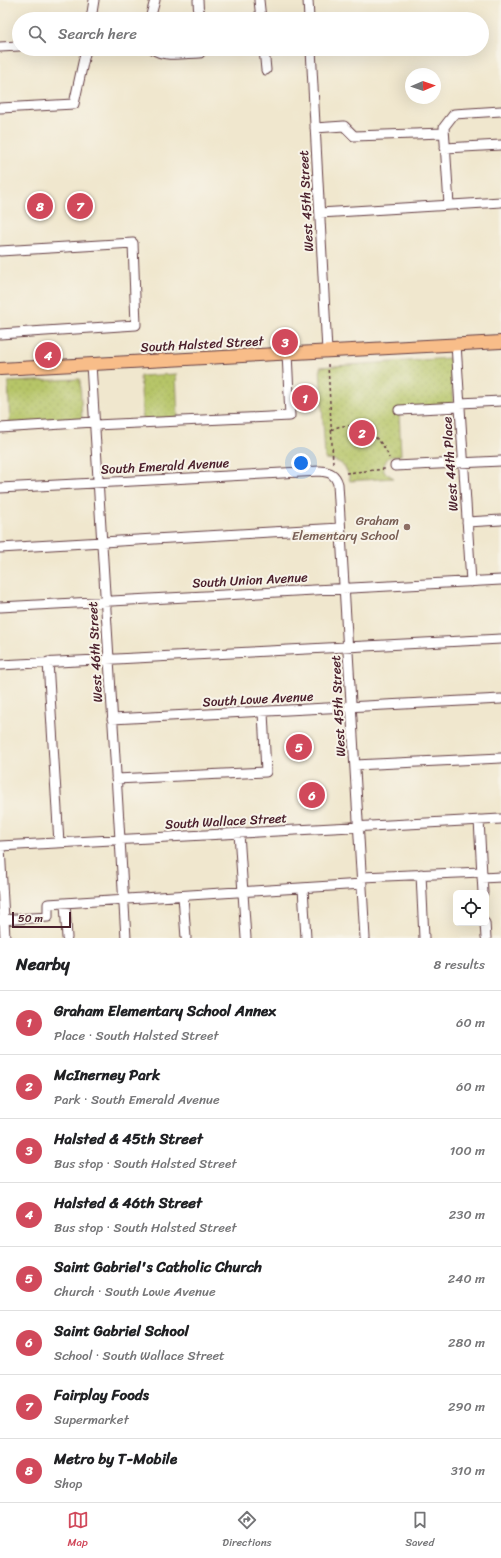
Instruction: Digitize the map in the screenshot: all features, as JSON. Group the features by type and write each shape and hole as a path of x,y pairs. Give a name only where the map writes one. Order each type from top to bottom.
{"main road":[{"name":"South Halsted Street","path":"0,369 501,342"}],"street":[{"path":"92,12 94,0"},
{"path":"152,12 155,0"},
{"path":"198,0 199,12"},
{"path":"259,0 260,12"},
{"path":"308,0 309,12"},
{"path":"0,47 12,46"},
{"path":"0,108 74,104 84,56"},
{"path":"265,56 266,70"},
{"name":"West 45th Street","path":"311,56 327,351"},
{"path":"450,205 444,127 454,114 501,111"},
{"path":"315,128 344,126 354,136 444,133"},
{"path":"445,148 501,145"},
{"path":"320,213 501,202"},
{"path":"0,251 133,243 136,325 0,334"},
{"name":"West 44th Place","path":"456,344 471,582"},
{"path":"0,428 290,416 287,353"},
{"name":"West 46th Street","path":"91,364 126,938"},
{"path":"399,410 501,401"},
{"path":"395,466 501,461"},
{"name":"South Emerald Avenue","path":"0,488 327,471 332,474"},
{"name":"West 45th Street","path":"332,474 336,478 338,484 365,938"},
{"path":"467,522 501,520"},
{"path":"0,548 340,528"},
{"name":"South Union Avenue","path":"0,607 501,580"},
{"path":"0,664 501,639"},
{"path":"48,662 59,843"},
{"name":"South Lowe Avenue","path":"112,719 501,699"},
{"path":"116,780 266,772 263,712"},
{"path":"355,765 501,758"},
{"name":"South Wallace Street","path":"0,846 501,819"},
{"path":"479,820 483,890"},
{"path":"240,833 246,938"},
{"path":"0,846 2,920 5,938"},
{"path":"421,874 424,938"},
{"path":"2,920 48,917 48,904 303,888 421,874 482,875 501,877"},
{"path":"303,888 306,938"},
{"path":"183,896 186,938"},
{"path":"65,903 67,938"},
{"path":"485,926 486,938"}],"path":[{"path":"328,364 333,463"},
{"path":"331,430 337,426 346,425 364,429 381,444 389,458"},
{"path":"346,473 385,469"}],"green space":[{"path":"450,358 453,404 399,410 401,455 389,457 385,462 384,468 384,472 394,478 350,481 347,471 339,462 325,459 320,367"},
{"path":"176,374 178,417 143,420 140,376"},
{"path":"80,379 82,421 10,425 8,382"}],"place":[{"name":"Metro by T-Mobile","path":"40,206"},
{"name":"Fairplay Foods","path":"80,206"},
{"name":"Halsted & 45th Street","path":"285,342"},
{"name":"Halsted & 46th Street","path":"48,355"},
{"name":"Graham Elementary School Annex","path":"305,398"},
{"name":"McInerney Park","path":"362,433"},
{"name":"Graham Elementary School","path":"407,527"},
{"name":"Saint Gabriel's Catholic Church","path":"299,747"},
{"name":"Saint Gabriel School","path":"312,795"}]}
